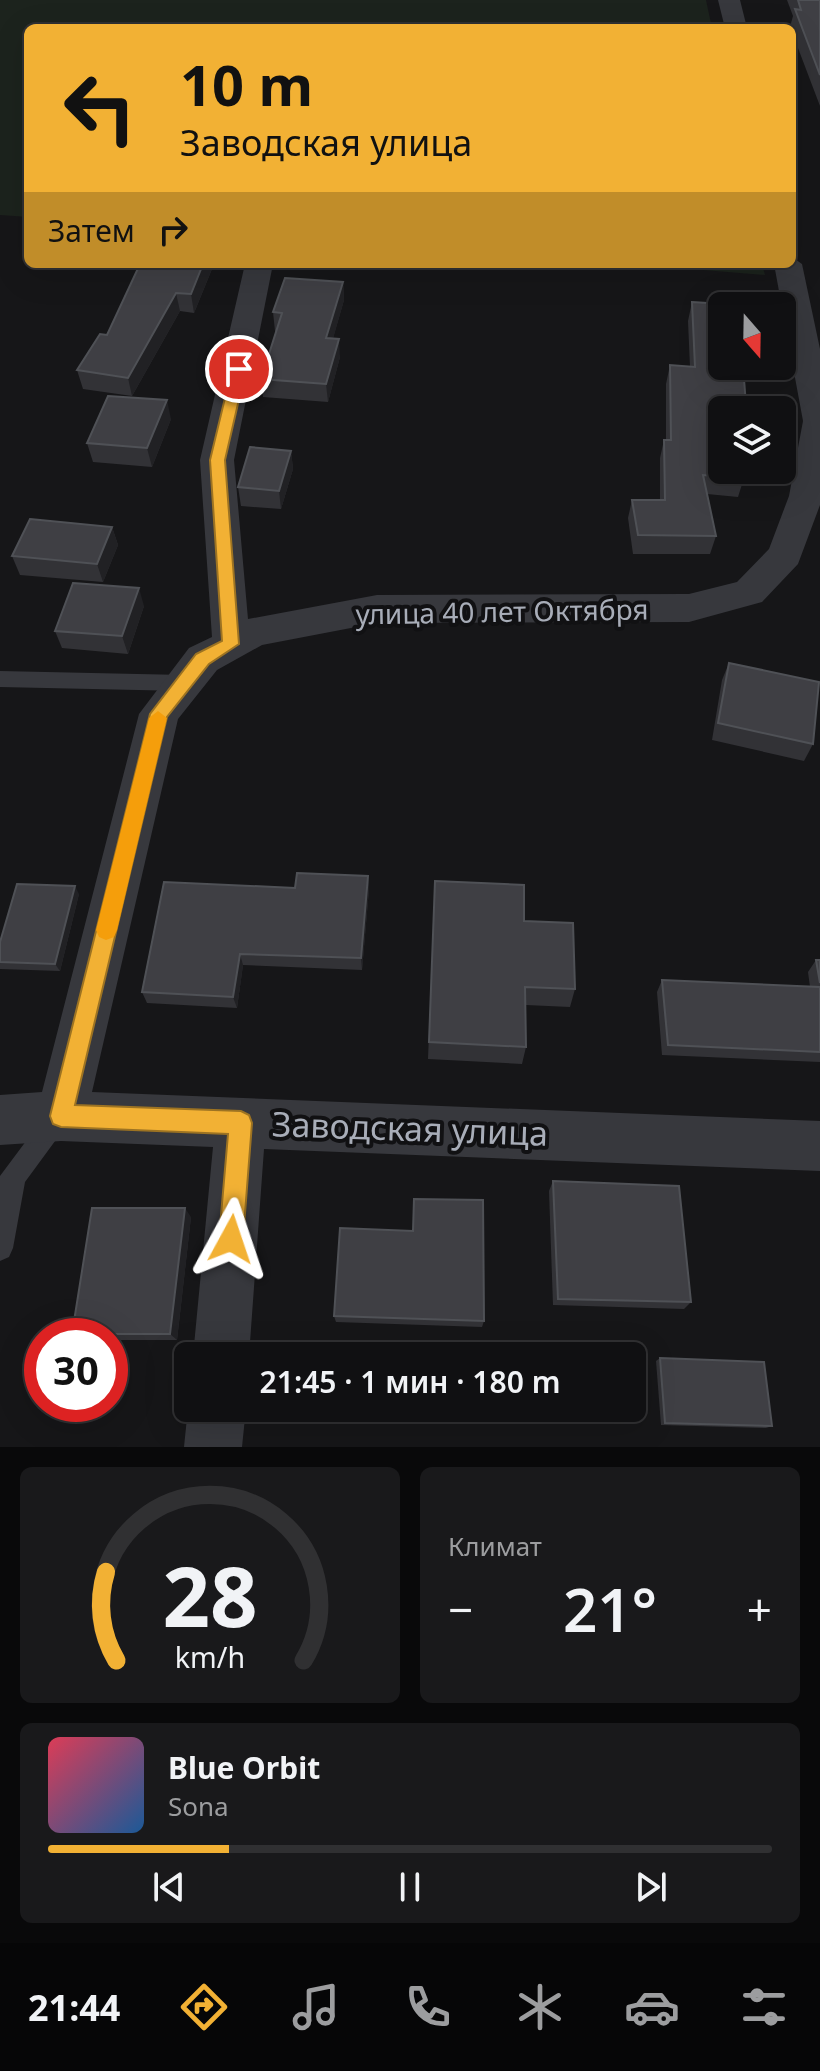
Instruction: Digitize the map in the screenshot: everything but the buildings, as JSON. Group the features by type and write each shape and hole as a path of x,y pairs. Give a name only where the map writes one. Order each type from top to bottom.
{"street":[{"path":"729,0 735,24"},
{"path":"231,644 217,460 258,268"},
{"name":"улица 40 лет Октября","path":"61,1116 159,714 203,659 253,632 377,609 689,608 749,592 785,555 806,496 819,421 789,268"},
{"name":"Заводская улица","path":"0,1120 61,1116 820,1146"},
{"path":"222,1342 241,1123"},
{"path":"213,1447 216,1422"}],"lane":[{"path":"0,679 184,683"},
{"path":"0,1248 13,1176 61,1116"}],"shaded area":[{"path":"0,0 706,0 711,24 24,24 24,217 0,215"},
{"path":"679,268 763,268 765,275"}],"slow traffic":[{"path":"106,930 158,718"}],"route":[{"path":"231,1239 241,1123 61,1116 159,714 203,659 231,644 217,460 239,369"}]}
